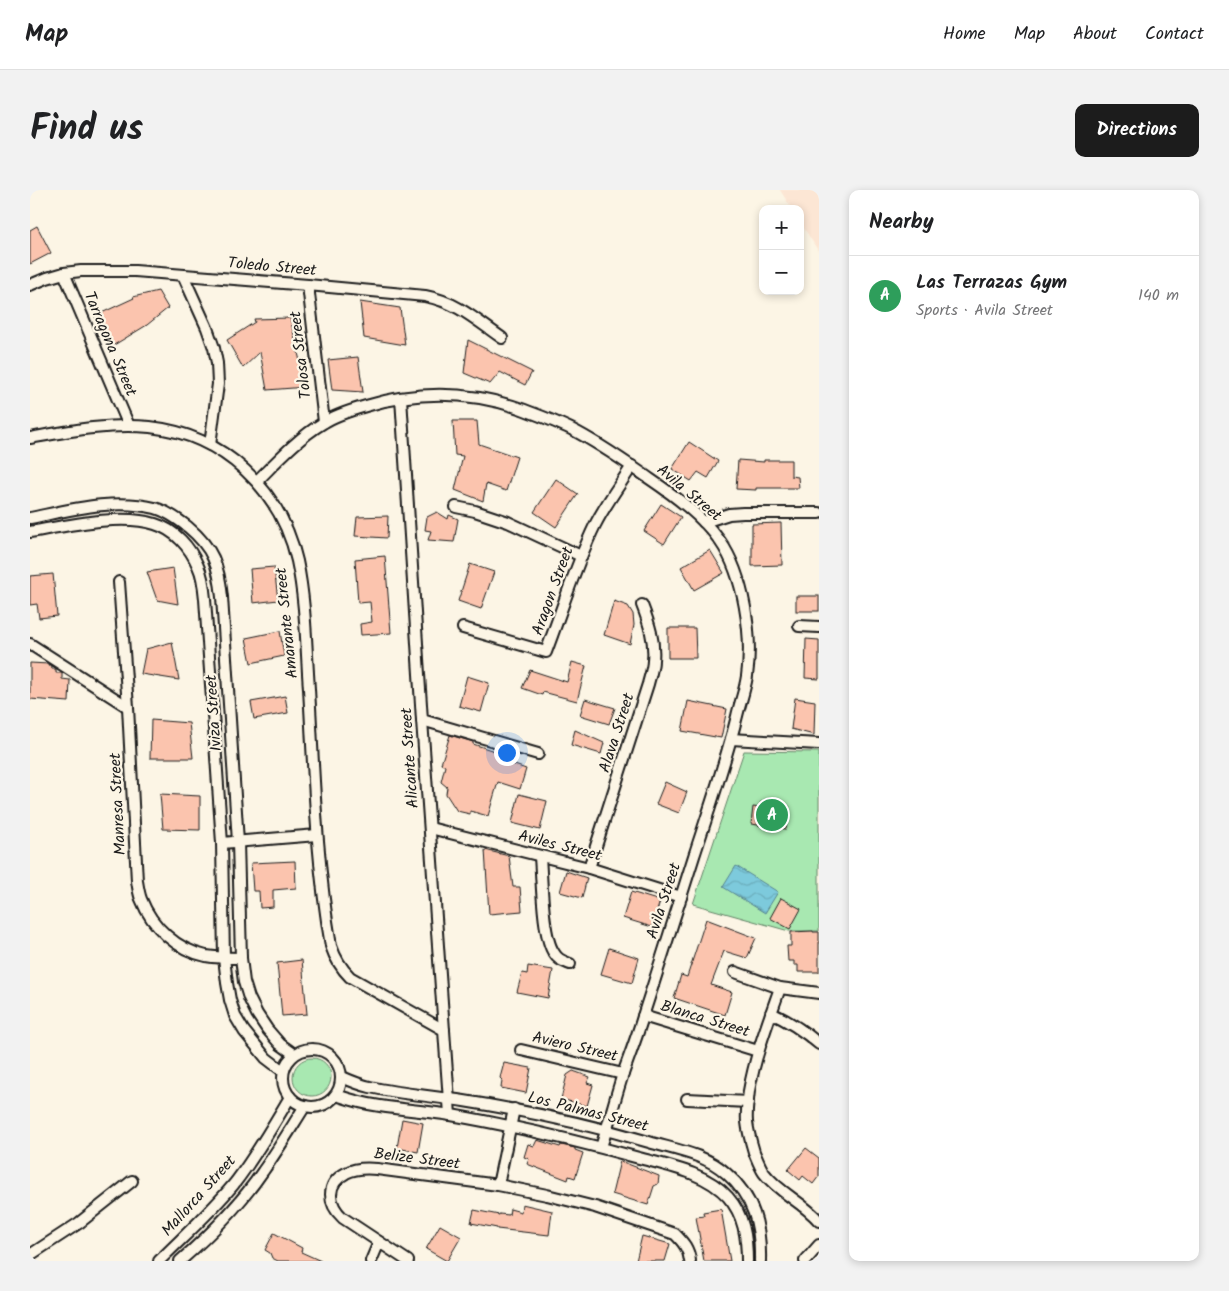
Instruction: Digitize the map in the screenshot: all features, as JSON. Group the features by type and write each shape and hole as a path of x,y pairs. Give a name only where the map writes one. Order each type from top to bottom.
{"street":[{"name":"Toledo Street","path":"30,285 64,273 98,270 135,271 425,296 438,298 454,304 502,338"},
{"name":"Tarragona Street","path":"64,273 129,426"},
{"path":"183,274 214,348 217,363 218,384 210,445"},
{"name":"Tolosa Street","path":"308,285 324,422"},
{"name":"Avila Street","path":"257,481 307,434 324,422 352,410 401,398 429,395 456,395 482,398 548,418 596,442 668,491 704,522 730,556 739,581 750,640 747,677 731,739 623,1074 602,1147"},
{"name":"Alicante Street","path":"401,398 450,1115"},
{"name":"Amarante Street","path":"30,438 90,429 129,426 170,431 189,436 210,445 226,455 257,481 272,502 290,537 304,600 317,835 330,946 335,958 350,977 444,1030"},
{"name":"Aragon Street","path":"463,628 546,652 581,556 595,524 632,466"},
{"name":"Iviza Street","path":"30,518 83,508 119,504 157,508 186,525 199,536 210,551 220,576 238,842 241,958 244,982 249,998 267,1029 280,1044 294,1054"},
{"path":"456,507 500,519 581,556"},
{"path":"704,522 729,514 819,513"},
{"name":"Iviza Street","path":"30,532 83,522 120,520 155,524 179,538 190,550 199,567 203,580 205,599 222,843 224,958 230,1000 235,1016 244,1032 266,1058 283,1071"},
{"name":"Manresa Street","path":"119,582 137,880 141,898 150,917 175,943 190,951 206,956 241,958"},
{"name":"Alava Street","path":"589,868 654,660 650,624 642,605"},
{"path":"799,626 819,627"},
{"path":"30,644 128,707"},
{"path":"422,720 538,754"},
{"path":"731,739 819,744"},
{"name":"Aviles Street","path":"430,828 589,868 681,897"},
{"path":"222,843 317,835"},
{"path":"540,857 546,927 551,948 559,959 570,964"},
{"path":"735,972 780,988 819,993"},
{"name":"Blanca Street","path":"780,988 758,1051 752,1076 747,1122 750,1140 756,1158 763,1171 773,1183 819,1221"},
{"name":"Blanca Street","path":"771,1013 788,1021 819,1044"},
{"name":"Blanca Street","path":"643,1016 758,1051"},
{"path":"311,1048 321,1049 336,1060 342,1078 340,1087 336,1095 325,1104 318,1107 304,1106 290,1098 285,1090 283,1071 287,1062 294,1054 311,1048"},
{"name":"Aviero Street","path":"521,1050 623,1074"},
{"name":"Los Palmas Street","path":"342,1078 368,1087 514,1109 607,1130 712,1162 739,1186 750,1202 760,1237 760,1261"},
{"name":"Los Palmas Street","path":"336,1095 375,1105 450,1115 602,1147 704,1179 728,1197 737,1210 743,1224 747,1261"},
{"name":"Mallorca Street","path":"159,1261 198,1223 233,1184 252,1160 290,1098"},
{"path":"687,1099 748,1102"},
{"name":"Mallorca Street","path":"180,1261 204,1240 238,1203 264,1170 304,1106"},
{"path":"498,1185 514,1109"},
{"name":"Belize Street","path":"408,1261 336,1212 330,1195 332,1187 345,1173 364,1168 377,1169 498,1185 595,1207 675,1234 684,1242 690,1256 690,1261"},
{"path":"30,1255 79,1222 132,1182"},
{"path":"371,1261 379,1242"},
{"path":"805,1261 819,1246"}],"shaded area":[{"path":"780,190 819,190 819,252 804,228 804,205 789,205"}],"green space":[{"path":"744,751 819,752 819,931 789,931 693,904"},
{"path":"312,1058 325,1064 331,1077 325,1090 312,1096 299,1090 293,1077 299,1064"}],"water":[{"path":"736,866 778,892 765,913 723,887"}],"building":[{"path":"37,226 51,253 30,264 30,230"},
{"path":"158,291 168,308 147,325 109,348 95,316 133,297"},
{"path":"360,302 400,308 405,345 364,338"},
{"path":"290,318 306,387 267,390 260,352 243,368 227,340 255,322 254,319"},
{"path":"468,340 532,372 525,385 500,372 490,384 464,373"},
{"path":"358,357 363,392 332,390 328,360"},
{"path":"453,421 477,421 479,444 517,457 506,491 486,484 483,501 455,490 463,456 455,455"},
{"path":"689,442 718,461 708,478 698,472 691,481 672,469"},
{"path":"738,460 764,462 764,460 791,460 791,476 798,477 799,488 736,489"},
{"path":"556,479 578,494 556,527 534,512"},
{"path":"661,504 681,517 664,544 644,531"},
{"path":"437,512 448,519 449,515 458,519 454,542 428,540 431,531 425,530 427,517"},
{"path":"388,516 387,538 355,536 357,517"},
{"path":"781,523 782,565 752,566 752,524"},
{"path":"710,550 724,573 694,590 681,567"},
{"path":"385,556 391,633 361,635 360,624 372,622 370,602 358,603 355,559"},
{"path":"470,564 494,572 481,609 458,601"},
{"path":"274,567 278,600 253,603 250,569"},
{"path":"173,568 178,604 157,600 147,572"},
{"path":"53,574 57,616 39,618 37,604 30,605 30,576"},
{"path":"796,596 819,596 819,611 796,611"},
{"path":"614,601 628,606 633,614 634,625 630,644 604,635"},
{"path":"668,628 695,628 696,658 668,658"},
{"path":"280,631 284,656 251,663 246,638"},
{"path":"806,639 819,640 819,679 805,678"},
{"path":"172,642 179,680 141,674 146,649"},
{"path":"572,662 586,666 577,701 543,692 542,695 522,688 530,670 567,682"},
{"path":"30,663 49,664 52,669 56,669 56,673 62,673 62,679 70,680 69,702 30,699"},
{"path":"467,676 489,683 481,712 459,706"},
{"path":"285,696 288,713 254,719 251,702"},
{"path":"795,698 815,701 814,735 791,729"},
{"path":"585,699 615,708 609,724 580,715"},
{"path":"688,701 727,709 721,738 682,731"},
{"path":"151,720 189,723 193,758 150,758"},
{"path":"575,730 604,743 601,754 571,745"},
{"path":"450,735 510,756 509,763 526,769 520,789 498,782 488,816 470,811 470,814 457,811 446,794 447,787 441,782 445,766 441,764"},
{"path":"665,782 687,792 679,813 656,804"},
{"path":"160,794 200,796 200,830 163,829"},
{"path":"519,794 547,801 540,830 512,823"},
{"path":"761,802 789,806 786,829 751,824 753,807 760,808"},
{"path":"485,850 509,856 513,887 520,887 522,911 489,914"},
{"path":"295,861 296,888 273,890 273,907 260,908 259,891 253,891 251,863"},
{"path":"566,871 587,878 582,898 560,892"},
{"path":"631,892 660,901 652,927 623,918"},
{"path":"781,898 801,909 790,929 770,918"},
{"path":"706,919 756,938 747,958 724,951 711,985 732,992 725,1015 674,998 681,975 687,977"},
{"path":"791,932 819,932 819,972 798,972 798,965 794,965 794,961 788,961 787,946 791,946"},
{"path":"609,948 639,958 632,983 601,974"},
{"path":"302,960 307,1014 282,1016 277,963"},
{"path":"528,966 553,970 548,998 517,992 522,973 527,974"},
{"path":"504,1063 531,1068 526,1093 501,1088 502,1080 500,1078"},
{"path":"573,1071 590,1077 587,1083 593,1085 587,1106 561,1099 567,1075"},
{"path":"402,1119 423,1123 418,1152 397,1148"},
{"path":"537,1140 560,1147 561,1145 575,1148 575,1150 583,1153 575,1178 569,1176 568,1180 527,1164 529,1159 524,1157 528,1144 534,1146"},
{"path":"806,1148 819,1158 819,1176 813,1184 803,1176 800,1180 788,1170"},
{"path":"620,1161 659,1176 658,1184 654,1186 648,1205 612,1194"},
{"path":"522,1204 552,1211 549,1235 497,1229 471,1223 474,1210 509,1215 510,1209 521,1212"},
{"path":"721,1209 730,1261 704,1261 696,1217 704,1216 703,1212"},
{"path":"440,1225 461,1237 447,1261 426,1249"},
{"path":"274,1233 302,1248 301,1252 321,1261 278,1261 272,1258 270,1253 265,1250"},
{"path":"642,1236 670,1244 665,1261 636,1261"}],"place":[{"name":"Las Terrazas Gym","path":"772,815"}]}
